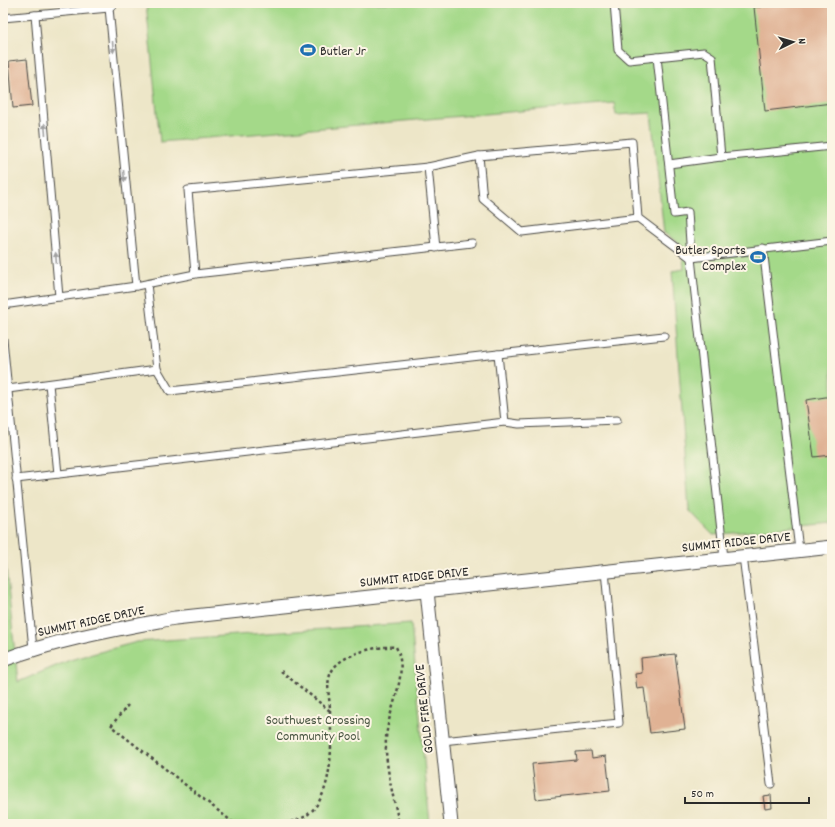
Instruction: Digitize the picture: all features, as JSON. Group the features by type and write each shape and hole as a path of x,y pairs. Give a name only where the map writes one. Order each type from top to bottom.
{"street":[{"name":"SUMMIT RIDGE DRIVE","path":"3,660 33,649 99,633 175,618 832,546"},
{"name":"GOLD FIRE DRIVE","path":"427,591 451,824"}],"lane":[{"path":"614,3 618,50 629,60 704,52 712,57 721,157"},
{"path":"3,18 35,16 112,6 136,286"},
{"path":"35,16 59,297"},
{"path":"657,57 674,214 688,212 691,258 724,558"},
{"path":"195,274 188,190 428,167 479,156 632,142 638,218"},
{"path":"669,164 721,157 832,146"},
{"path":"479,156 483,199 522,232 638,218 691,258 763,248 832,241"},
{"path":"428,167 436,248"},
{"path":"3,305 136,286 195,274 472,243"},
{"path":"763,248 799,550"},
{"path":"147,284 157,369 170,391 664,336"},
{"path":"3,339 33,649"},
{"path":"498,354 505,422"},
{"path":"8,389 157,369"},
{"path":"49,384 58,474"},
{"path":"16,478 505,422 519,424 617,420"},
{"path":"744,556 771,784"},
{"path":"442,740 619,723 605,571"}],"path":[{"path":"267,824 301,819 312,809 322,795 330,771 330,711 328,687 330,675 342,659 362,652 388,646 396,647 400,663 400,681 386,731 387,754 399,824"},
{"path":"281,671 330,711"},
{"path":"128,705 111,726 235,824"}],"green space":[{"name":"Butler Sports Complex","path":"146,3 832,3 832,523 713,535 689,510 672,271 684,269 682,245 664,233 651,113 616,115 614,103 160,142"},
{"name":"Southwest Crossing Community Pool","path":"3,540 18,682 70,660 137,642 411,623 430,824 3,824"}],"building":[{"path":"761,3 832,3 832,103 765,111 754,7 762,7"},
{"path":"27,59 32,106 13,108 9,61"},
{"path":"832,396 832,455 814,457 806,400"},
{"path":"675,654 685,729 650,733 644,688 637,689 635,674 642,673 641,658"},
{"path":"591,751 592,758 606,756 610,791 536,799 532,764 577,760 576,752"},
{"path":"771,795 772,808 765,809 763,796"}],"place":[{"name":"Butler Jr","path":"308,50"},
{"name":"Butler Sports Complex","path":"758,257"}]}
